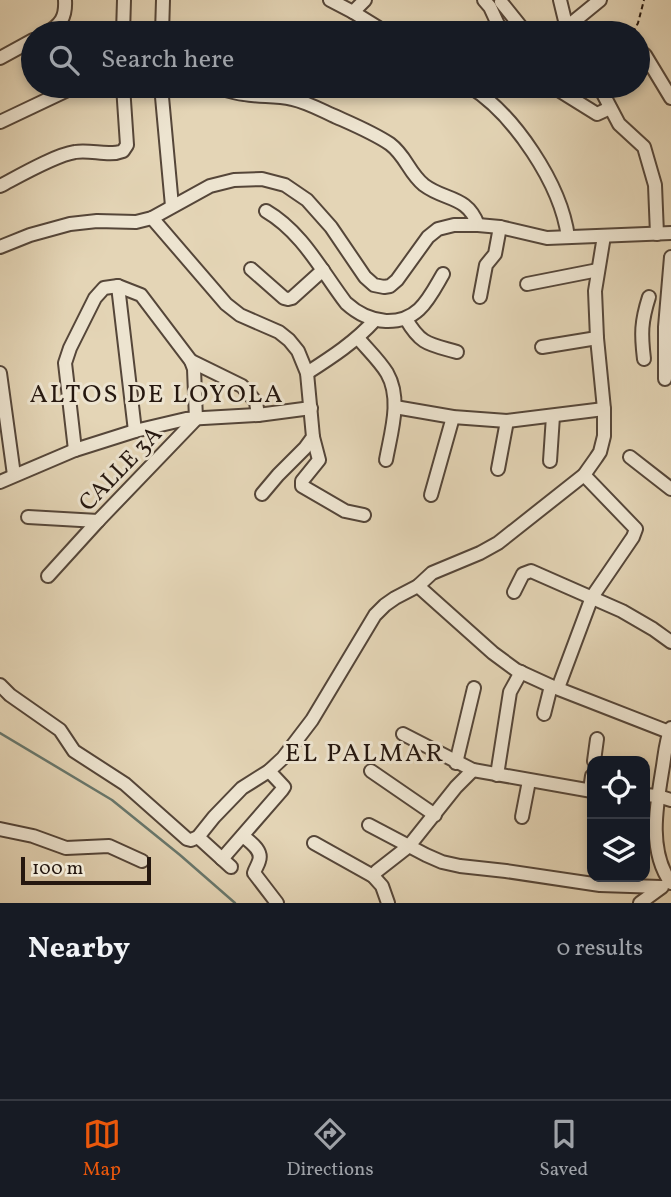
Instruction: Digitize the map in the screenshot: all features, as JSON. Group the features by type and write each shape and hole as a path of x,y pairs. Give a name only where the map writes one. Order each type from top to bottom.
{"street":[{"path":"62,21 65,17 65,0"},
{"path":"123,21 124,0"},
{"path":"162,21 163,0"},
{"path":"330,0 368,21"},
{"path":"353,12 365,0"},
{"path":"560,0 565,21"},
{"path":"577,21 600,0"},
{"path":"495,2 499,21"},
{"path":"495,2 514,21"},
{"path":"0,58 21,47"},
{"path":"650,63 671,98"},
{"path":"0,122 51,98"},
{"path":"0,186 63,155 76,152 114,154 123,150 127,145 124,98"},
{"path":"162,98 172,206"},
{"path":"288,98 303,102 369,132 392,146 423,184 431,190 460,201 475,216 478,225"},
{"path":"485,98 519,131 556,192 566,221 568,237"},
{"path":"571,98 597,114 610,108"},
{"path":"605,98 619,124 644,147 654,186 657,234"},
{"path":"0,247 70,224 97,221 136,222 152,218 210,186 234,180 262,179 285,185 307,200 331,227 365,276 374,285 384,287 397,280 428,237 438,229 454,225 500,227 547,237 671,233"},
{"path":"266,211 293,231 346,303 375,320 397,321 416,313 443,274"},
{"path":"152,218 226,304 240,315 279,332 298,351 307,373 313,437 320,460 302,481 302,486 345,511 364,514"},
{"path":"480,297 486,265 495,254 500,227"},
{"path":"0,685 60,730 74,751 125,784 187,839 198,837 242,788 269,771 283,758 312,720 375,615 385,605 418,586 432,573 498,543 584,475 596,458 604,436 595,291 604,236"},
{"path":"665,379 668,351 665,327 671,257"},
{"path":"251,269 288,299 323,270"},
{"path":"527,284 598,270"},
{"path":"118,286 135,431"},
{"path":"75,450 65,363 95,298 104,288 118,286 141,295 191,361 242,386 256,402 258,415"},
{"path":"644,359 642,326 649,297"},
{"path":"406,318 421,340 457,352"},
{"path":"307,373 344,349 375,320"},
{"path":"642,326 665,327"},
{"path":"358,338 387,373 394,391 395,407 386,460"},
{"path":"542,346 597,338"},
{"name":"CALLE 3A","path":"48,576 196,419 194,369 191,361"},
{"path":"0,373 14,475"},
{"path":"395,407 453,417 507,421 604,409"},
{"path":"0,481 75,450 135,431 196,419 311,408"},
{"path":"550,461 553,416"},
{"path":"431,495 453,417"},
{"path":"498,470 507,421"},
{"path":"262,494 313,437"},
{"path":"630,457 671,489"},
{"path":"544,714 592,597 633,537 636,528 584,475"},
{"path":"28,517 98,521"},
{"path":"514,592 523,574 531,571 641,621 671,642"},
{"path":"418,586 493,653 521,672 670,730 668,758 651,795 660,861 667,884"},
{"path":"497,775 510,692 521,672"},
{"path":"456,762 474,688"},
{"path":"403,734 473,770 587,789"},
{"path":"595,756 597,738"},
{"path":"373,876 409,846 473,770"},
{"path":"198,837 227,863 243,836 284,787 269,771"},
{"path":"371,771 435,815"},
{"path":"522,817 529,781"},
{"path":"651,795 671,800"},
{"path":"369,825 442,862 460,866 600,885 667,884"},
{"path":"0,829 33,836 66,848 109,846 142,861"},
{"path":"243,836 257,848 259,861 254,873 277,903"},
{"path":"314,843 373,876 382,886 388,903"},
{"path":"640,903 667,884"}],"path":[{"path":"639,21 644,0"}],"waterway":[{"path":"0,733 112,800 235,903"}],"district":[{"name":"ALTOS DE LOYOLA","path":"157,393"},
{"name":"EL PALMAR","path":"365,752"}]}
